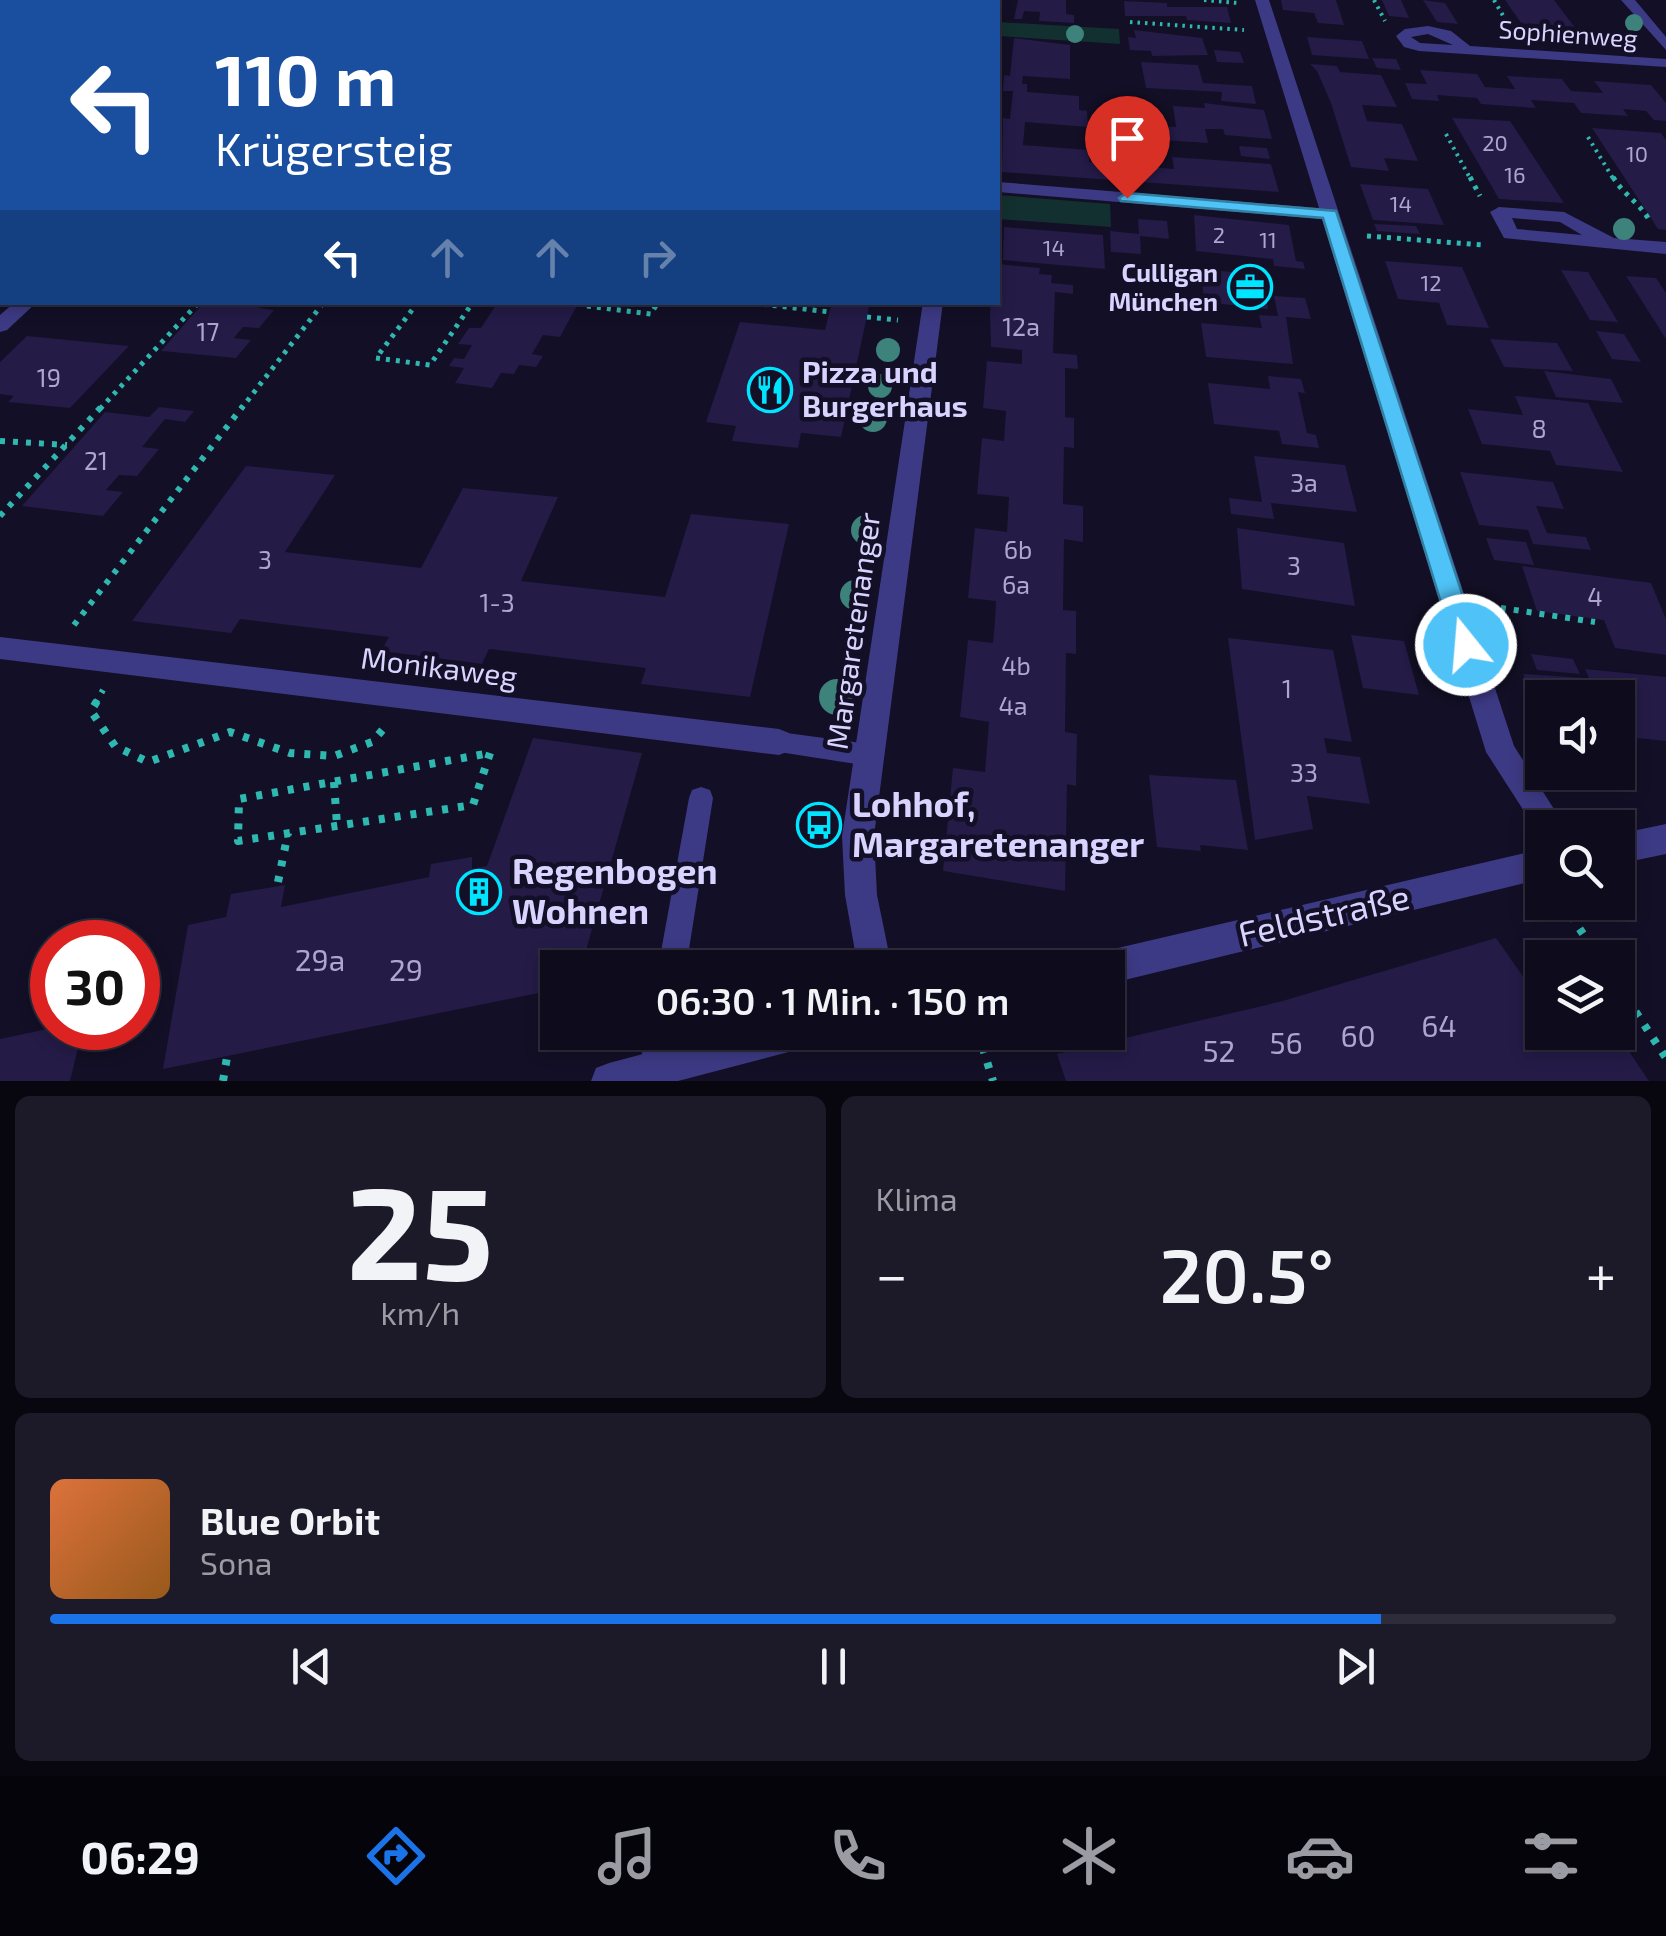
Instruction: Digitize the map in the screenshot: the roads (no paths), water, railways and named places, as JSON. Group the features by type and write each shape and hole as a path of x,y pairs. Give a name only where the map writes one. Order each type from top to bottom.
{"street":[{"path":"1262,0 1501,752 1538,810"},
{"path":"1628,0 1666,46"},
{"name":"Sophienweg","path":"1466,50 1666,63"},
{"path":"1000,187 1333,224"},
{"path":"1608,242 1564,217 1498,212 1510,234 1608,242 1661,239"},
{"path":"0,326 24,305"},
{"name":"Margaretenanger","path":"872,950 861,895 858,836 932,305"},
{"name":"Monikaweg","path":"0,648 779,742"},
{"path":"1635,845 1666,838"},
{"name":"Feldstraße","path":"1125,963 1525,868"},
{"path":"609,1081 727,1050"}],"lane":[{"name":"Monikaweg","path":"779,742 869,755"},
{"path":"675,950 701,798"},
{"path":"654,1069 657,1050"}],"place":[{"name":"Culligan München","path":"1250,287"},
{"name":"Pizza und Burgerhaus","path":"770,390"},
{"name":"Lohhof, Margaretenanger","path":"819,825"},
{"name":"Regenbogen Wohnen","path":"479,892"}]}
